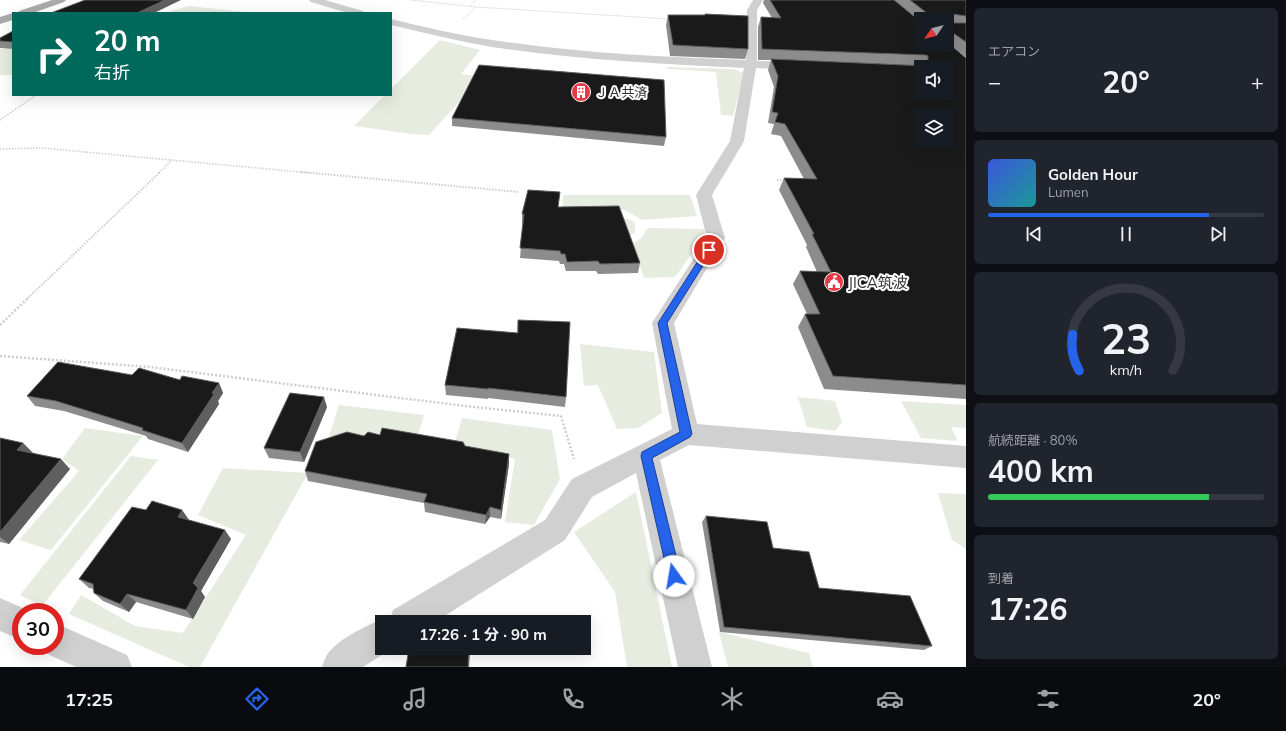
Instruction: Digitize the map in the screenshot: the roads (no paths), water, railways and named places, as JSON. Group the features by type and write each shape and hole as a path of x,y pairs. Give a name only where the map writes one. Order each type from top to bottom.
{"main road":[{"path":"26,12 61,0"},
{"path":"0,21 12,16"}],"street":[{"path":"314,0 356,12"},
{"path":"686,434 663,323 716,238 704,195 737,141 751,65 752,10 758,0"},
{"path":"392,22 482,42 553,52 652,61 813,67"},
{"path":"416,615 555,530 582,488 686,434 966,457"},
{"path":"646,456 695,667"},
{"path":"0,614 12,620"},
{"path":"339,667 349,656 375,640"},
{"path":"64,644 115,667"}],"place":[{"name":"ＪＡ共済","path":"581,92"},
{"name":"JICA筑波","path":"834,282"}]}
